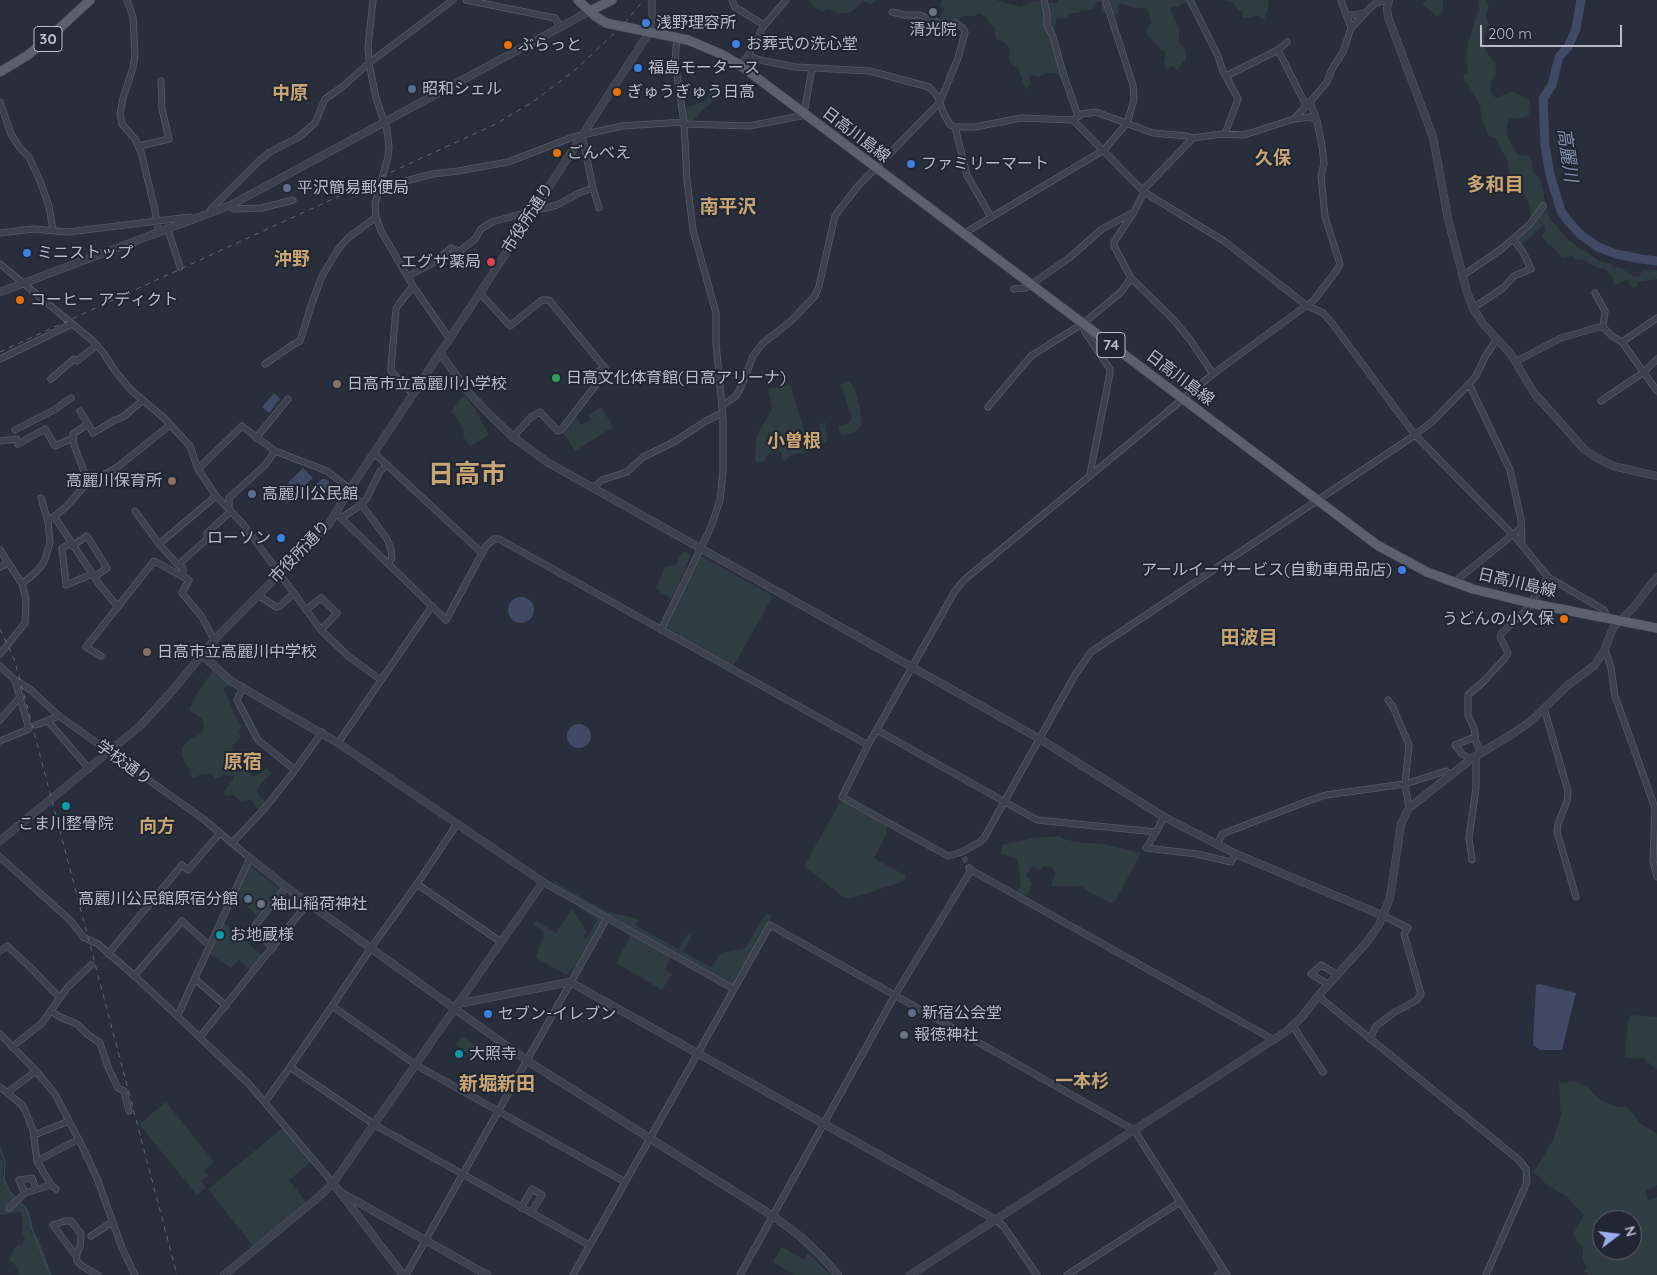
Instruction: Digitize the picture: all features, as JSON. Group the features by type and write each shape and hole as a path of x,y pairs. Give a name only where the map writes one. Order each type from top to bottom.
{"main road":[{"name":"30","path":"0,72 50,38 90,0"},
{"name":"日高川島線","path":"578,0 606,23 676,36 716,51 740,65 1377,545 1427,572 1492,595 1657,628"},
{"path":"590,11 612,0"}],"street":[{"path":"127,0 133,17 135,56 120,114 122,124 139,146 159,233"},
{"path":"373,0 368,48 369,63 383,122 387,130 389,146 388,157 375,204 376,217 381,231 408,278 449,338"},
{"path":"211,213 211,209 260,160 270,152 299,137 315,123 325,99 341,88 369,63 453,0"},
{"path":"466,0 555,18 560,27"},
{"path":"650,31 652,0"},
{"path":"732,0 735,7 764,25"},
{"path":"740,65 748,56 764,25 786,0"},
{"path":"1044,0 1047,26 1053,37 1075,118 1104,150 1144,191 1224,241 1306,305 1323,313 1415,435 1522,545 1548,577 1604,610 1608,618"},
{"path":"1190,0 1238,99 1225,134"},
{"path":"1341,0 1351,28"},
{"path":"1294,119 1327,82 1332,69 1343,52 1351,28 1376,3 1388,0 1388,17 1433,137 1448,219 1462,276 1473,308 1496,340 1510,353 1534,393 1591,454 1613,466 1657,476"},
{"path":"963,234 1104,150 1128,123 1134,100 1133,85 1106,2"},
{"path":"0,292 231,205 590,11"},
{"path":"722,406 736,396 753,356 762,344 791,321 815,296 835,216 858,186 940,102 958,58 965,32 963,28 955,22 945,26 920,15 905,15 892,12"},
{"path":"1347,15 1366,12"},
{"name":"市役所通り","path":"0,841 147,719 214,640 339,516 350,489 650,31"},
{"path":"661,630 701,548 716,512 722,486 722,406 716,343 716,313 693,230 687,180 684,123 675,62 676,36"},
{"path":"1226,76 1278,50 1287,42"},
{"path":"1278,50 1317,122 1324,164 1321,176 1325,217 1340,264 1314,300 1213,374 964,580 948,603 876,730 842,797 943,854 948,856 963,854 984,838 1076,675 1091,652 1415,435 1476,376 1496,340"},
{"path":"748,56 764,62 812,68 870,71 918,83 934,92 950,125 955,127 975,127 1021,118 1075,118 1096,112 1153,133 1193,138 1216,134 1236,135 1252,133 1294,119 1310,117 1317,122"},
{"path":"380,188 432,174 508,162 573,137 622,126 684,123 749,126 800,116 804,113 812,68"},
{"path":"139,146 169,138 162,109 161,81"},
{"path":"0,102 11,134 20,148 29,157 40,181 49,206 53,230"},
{"path":"955,127 967,175 990,217"},
{"path":"582,135 599,208"},
{"path":"1193,138 1144,191 1134,212 1114,242 1114,246 1131,278 1174,320 1213,374"},
{"path":"408,278 433,263 451,248 460,251 475,239 481,229 492,222 534,209 558,206 579,193 593,188"},
{"path":"231,205 233,209 262,208 293,200"},
{"path":"1462,276 1513,239 1530,224 1543,206"},
{"path":"1014,289 1023,289 1031,285 1069,258 1102,229 1134,212"},
{"path":"0,233 33,229 68,232 190,217 193,220"},
{"path":"264,364 300,342 322,276 339,248 348,238 376,217"},
{"path":"168,230 180,267"},
{"path":"1473,308 1503,288 1514,276 1531,269 1524,252 1513,239"},
{"path":"0,264 97,345 116,372 142,401 170,424 190,446 198,469 216,496 243,524 321,630 348,656 381,680"},
{"path":"988,407 1031,356 1082,324 1121,292 1131,278"},
{"path":"413,286 396,309 391,367 391,371 413,394"},
{"path":"480,293 510,326 542,300 549,300 605,368 595,374 599,381 561,430 558,430 540,412 531,417 513,436"},
{"path":"1596,293 1605,310 1603,327"},
{"path":"1622,342 1657,318"},
{"path":"0,358 72,324"},
{"path":"1082,324 1085,332 1110,370 1090,474"},
{"path":"1516,362 1561,338 1599,326 1622,342 1657,391"},
{"path":"51,379 74,359 77,361 97,345"},
{"path":"440,353 468,392 513,436 547,462 1040,740 1164,817 1236,854 1384,916 1408,928 1404,934 1421,994 1417,1000 1376,1026 1370,1039"},
{"path":"1601,401 1644,372 1657,359"},
{"path":"1469,384 1510,470 1521,528 1522,545"},
{"path":"15,430 54,410 70,398"},
{"path":"256,438 288,399"},
{"path":"80,411 93,433 123,417 142,401"},
{"path":"593,488 602,480 627,472 644,458 722,413"},
{"path":"0,441 17,441 45,429 55,446 72,438 73,434 88,424"},
{"path":"48,520 66,507 88,482 115,469 170,424"},
{"path":"198,469 242,426 276,451 327,471 350,489 387,539 392,558 388,564"},
{"path":"72,438 88,482"},
{"path":"178,564 207,539 207,533 230,510 229,498 265,465 276,451"},
{"path":"374,453 482,553"},
{"path":"388,465 380,471 367,498 361,505 339,516 446,620 486,546 494,539 499,539 868,745"},
{"path":"159,544 216,496"},
{"path":"22,584 44,562 50,543 48,520 41,498"},
{"path":"135,511 159,544 184,568 183,577"},
{"path":"54,516 93,575 117,606"},
{"path":"1453,582 1521,528"},
{"path":"87,536 107,568 66,585 62,548 72,544 87,536"},
{"path":"0,550 22,584 26,599 25,623 0,654"},
{"path":"101,656 86,647 154,561 189,580 182,592 202,617 214,640"},
{"path":"0,568 8,563"},
{"path":"1472,860 1469,838 1476,788 1476,737 1468,715 1468,695 1505,658 1508,653 1500,637 1501,634 1530,603 1548,577"},
{"path":"910,1275 1293,1026 1373,935 1384,916 1390,898 1401,824 1409,808 1476,756 1517,731 1595,665 1605,649 1613,628 1622,620 1657,577"},
{"path":"258,595 276,607 280,606 294,593"},
{"path":"306,610 321,598 337,613 321,630"},
{"path":"338,743 432,606"},
{"path":"1605,649 1612,668 1615,696 1655,808 1653,861 1657,877"},
{"path":"201,654 231,680 322,732 543,882 734,989"},
{"name":"学校通り","path":"0,666 15,680 31,690 59,716 202,818 250,858"},
{"path":"0,741 28,729 15,680"},
{"path":"243,687 236,700 258,740 295,770"},
{"path":"0,720 20,697"},
{"path":"1388,700 1393,707 1409,745 1405,784 1409,808"},
{"path":"1544,708 1568,791 1568,800 1558,824 1557,832 1576,897"},
{"path":"36,725 59,716"},
{"path":"48,721 89,769"},
{"path":"876,730 1037,820 1156,832"},
{"path":"232,843 265,808 322,732"},
{"path":"1476,737 1455,745 1462,754 1476,756"},
{"path":"1217,844 1222,834 1308,801 1326,796 1405,784 1446,771 1451,774"},
{"path":"1164,817 1146,848 1197,854 1231,862 1236,854"},
{"path":"265,1102 457,824"},
{"path":"108,954 182,865 188,870 220,833"},
{"path":"0,857 71,920 83,936 98,944 178,1015 249,1084 333,1183 405,1275 606,918"},
{"path":"178,1015 250,858 308,903 456,1006 526,1060 774,1216 815,1250 838,1275"},
{"path":"740,1275 895,995 970,869 1274,1040"},
{"path":"224,1275 322,1195 333,1183 543,882"},
{"path":"417,884 501,942"},
{"path":"273,948 253,928 286,887"},
{"path":"200,1037 308,903"},
{"path":"134,976 182,921 210,946"},
{"path":"573,1275 770,925 1134,1130 1226,1273 1217,1275"},
{"path":"0,951 7,946 59,998"},
{"path":"1329,985 1311,974 1321,964 1338,975"},
{"path":"12,1047 42,1023 59,998 90,965"},
{"path":"195,979 226,1006"},
{"path":"456,1006 570,982 996,1220 1004,1227 1037,1275"},
{"path":"1318,996 1519,1160 1526,1168 1527,1182 1486,1275"},
{"path":"332,1006 416,1065 625,1182"},
{"path":"51,1011 77,1024 100,1043 118,1088 124,1091 129,1111"},
{"path":"1293,1026 1323,1072"},
{"path":"1,1038 36,1071 55,1094 98,1181 112,1222 135,1275"},
{"path":"290,1067 374,1125 589,1245"},
{"path":"7,1093 36,1071"},
{"path":"0,1087 21,1104 25,1110 34,1135 36,1161 50,1185 56,1189"},
{"path":"34,1135 69,1121"},
{"path":"36,1161 79,1140"},
{"path":"24,1193 19,1180 32,1178 36,1189"},
{"path":"9,1208 24,1193 50,1185"},
{"path":"521,1208 532,1189 542,1195 531,1213"},
{"path":"340,1192 487,1275"},
{"path":"1067,1275 1180,1202"},
{"path":"76,1256 80,1247 81,1234 71,1222 65,1221 53,1225 76,1256 77,1261 98,1275"},
{"path":"91,1236 112,1222"}],"shaded area":[{"path":"809,0 877,0 872,4 864,2 851,12 839,14 826,9 823,12 812,5"},
{"path":"942,0 996,0 1020,7 1034,1 1056,3 1059,0 1191,0 1189,3 1183,3 1178,7 1170,9 1179,28 1179,42 1186,50 1186,59 1177,70 1173,66 1166,69 1164,63 1166,53 1147,34 1147,29 1151,24 1148,10 1133,8 1123,4 1118,5 1118,13 1108,16 1102,11 1101,2 1097,2 1095,7 1091,9 1082,9 1078,13 1070,13 1067,17 1056,18 1054,35 1056,42 1060,46 1056,60 1066,68 1065,72 1061,77 1056,73 1045,73 1039,77 1031,75 1029,77 1031,83 1026,90 1018,68 1009,59 1010,49 1005,43 996,39 994,27 986,17 978,13 975,16 964,16 958,20 954,17 948,23 939,22 944,9 939,6"},
{"path":"1223,0 1268,0 1269,5 1264,20 1257,15 1242,18 1243,12 1238,10 1232,2"},
{"path":"1426,0 1443,0 1443,11 1438,17 1422,4"},
{"path":"1479,0 1485,0 1489,6 1486,15 1489,26 1485,33 1484,45 1489,56 1495,62 1496,75 1491,82 1490,91 1496,98 1512,91 1529,100 1531,111 1526,117 1509,119 1506,129 1508,139 1518,155 1529,156 1532,162 1533,172 1540,179 1549,217 1569,241 1596,259 1605,263 1611,262 1613,268 1621,268 1634,277 1639,276 1643,270 1657,271 1657,279 1638,282 1636,287 1632,288 1628,280 1615,285 1613,283 1614,278 1605,269 1595,267 1584,260 1576,259 1572,256 1562,258 1551,245 1547,244 1542,235 1545,228 1541,221 1531,215 1528,200 1513,180 1508,168 1508,162 1495,138 1490,137 1487,132 1482,121 1480,106 1468,84 1463,80 1464,75 1468,73 1466,60 1468,42 1478,11"},
{"path":"712,88 722,90 716,99 692,122 686,122 685,108 705,101"},
{"path":"1537,219 1543,226 1520,246 1514,239"},
{"path":"849,381 854,387 862,424 855,432 842,436 838,426 849,423 852,418 841,385"},
{"path":"787,385 791,386 806,437 818,435 820,430 819,424 826,423 827,441 825,443 819,441 807,452 791,455 786,461 782,459 782,452 775,450 767,455 764,461 758,463 755,460 756,440 772,409 768,389"},
{"path":"464,395 474,407 489,435 470,447 463,436 464,431 459,421 451,411"},
{"path":"601,407 613,427 575,451 563,432 576,416 581,425 591,419 588,415"},
{"path":"683,551 691,555 672,599 656,588 665,567 676,564"},
{"path":"700,555 773,596 733,667 670,632 666,624"},
{"path":"213,670 216,670 231,683 229,687 226,686 223,689 233,712 242,726 239,732 241,737 232,746 233,752 249,773 255,777 267,768 270,771 271,774 260,784 257,792 265,803 261,808 256,808 251,799 242,802 233,795 226,796 223,792 233,780 234,775 227,776 224,774 215,778 211,773 205,775 202,773 195,778 189,773 190,769 182,758 182,747 191,738 201,734 204,726 202,719 189,710 196,695"},
{"path":"842,799 888,827 887,833 874,858 906,876 904,881 850,899 842,896 804,866"},
{"path":"1060,836 1076,842 1103,844 1141,853 1114,903 1108,902 1082,886 1051,886 1055,873 1051,867 1044,866 1040,870 1033,866 1026,875 1032,883 1029,892 1024,896 1017,892 1021,884 1017,859 1001,854 1002,845 1035,838"},
{"path":"248,864 280,890 259,918 235,895"},
{"path":"554,881 607,912 639,919 635,925 678,949 688,934 691,936 683,952 711,967 721,953 745,948 766,914 772,916 733,984 731,984 553,883"},
{"path":"581,906 604,919 578,963 566,975 536,958 544,933 533,924 536,921 556,933 572,909 587,932 583,937 586,939 597,920 579,908"},
{"path":"222,921 263,956 251,971 239,960 231,968 208,953"},
{"path":"631,935 671,957 665,969 672,974 662,990 616,963"},
{"path":"1630,1015 1657,1017 1657,1070 1643,1058 1625,1058"},
{"path":"462,1036 477,1047 471,1056 456,1045"},
{"path":"1574,1081 1587,1087 1600,1100 1618,1107 1626,1107 1640,1123 1657,1134 1657,1185 1646,1191 1648,1200 1657,1197 1657,1275 1589,1275 1584,1272 1587,1267 1583,1260 1583,1247 1573,1234 1584,1215 1567,1197 1547,1185 1534,1172 1553,1140 1561,1114 1559,1083"},
{"path":"166,1102 214,1162 204,1171 208,1176 201,1181 206,1187 197,1195 139,1124"},
{"path":"284,1127 312,1161 289,1180 306,1202 254,1247 208,1189"},
{"path":"0,1158 4,1163 2,1173 6,1183 28,1210 32,1222 31,1232 38,1237 52,1275 18,1275 19,1272 9,1259 14,1249 18,1244 22,1245 25,1238 22,1232 22,1216 20,1212 0,1215"},
{"path":"782,1247 805,1260 808,1253 831,1275 795,1275 773,1262"}],"water":[{"path":"274,393 280,399 269,413 262,407"},
{"path":"303,468 313,478 302,488 298,483 295,485 300,490 287,503 278,493"},
{"path":"322,479 329,481 329,489 321,490 317,495 312,495 310,490"},
{"path":"521,597 530,601 534,610 530,619 521,623 512,619 508,610 512,601"},
{"path":"579,724 587,728 591,736 587,744 579,748 571,744 567,736 571,728"},
{"path":"1539,984 1576,993 1562,1050 1540,1050 1533,1045 1536,985"}],"waterway":[{"name":"高麗川","path":"1581,0 1576,29 1568,47 1559,57 1552,85 1543,99 1545,145 1550,175 1561,211 1581,235 1598,247 1616,254 1657,261"},
{"path":"0,1148 5,1163 4,1180 15,1198"},
{"path":"20,1202 27,1210 32,1229 50,1275"}],"tunnel":[{"path":"964,857 969,868"}],"railway":[{"path":"0,352 498,123 537,99 575,70 619,29 644,0"},
{"path":"0,629 14,659 21,683 177,1275"}],"place":[{"name":"清光院","path":"933,12"},
{"name":"浅野理容所","path":"646,23"},
{"name":"お葬式の洗心堂","path":"736,44"},
{"name":"ぶらっと","path":"508,45"},
{"name":"福島モータース","path":"638,68"},
{"name":"昭和シェル","path":"412,89"},
{"name":"ぎゅうぎゅう日高","path":"617,92"},
{"name":"ごんべえ","path":"557,153"},
{"name":"ファミリーマート","path":"911,164"},
{"name":"平沢簡易郵便局","path":"287,188"},
{"name":"ミニストップ","path":"27,253"},
{"name":"エグサ薬局","path":"491,262"},
{"name":"コーヒー アディクト","path":"20,300"},
{"name":"日高文化体育館(日高アリーナ)","path":"556,378"},
{"name":"日高市立高麗川小学校","path":"337,384"},
{"name":"高麗川保育所","path":"172,481"},
{"name":"高麗川公民館","path":"252,494"},
{"name":"ローソン","path":"281,538"},
{"name":"アールイーサービス(自動車用品店)","path":"1402,570"},
{"name":"うどんの小久保","path":"1564,619"},
{"name":"日高市立高麗川中学校","path":"147,652"},
{"name":"こま川整骨院","path":"66,806"},
{"name":"高麗川公民館原宿分館","path":"248,899"},
{"name":"袖山稲荷神社","path":"261,904"},
{"name":"お地蔵様","path":"220,935"},
{"name":"新宿公会堂","path":"912,1013"},
{"name":"セブン-イレブン","path":"488,1014"},
{"name":"報徳神社","path":"904,1035"},
{"name":"大照寺","path":"459,1054"}],"district":[{"name":"中原","path":"290,94"},
{"name":"久保","path":"1273,159"},
{"name":"多和目","path":"1495,185"},
{"name":"南平沢","path":"728,207"},
{"name":"沖野","path":"292,260"},
{"name":"小曽根","path":"794,442"},
{"name":"日高市","path":"467,475"},
{"name":"田波目","path":"1249,638"},
{"name":"原宿","path":"243,762"},
{"name":"向方","path":"157,827"},
{"name":"一本杉","path":"1082,1082"},
{"name":"新堀新田","path":"497,1084"}]}
